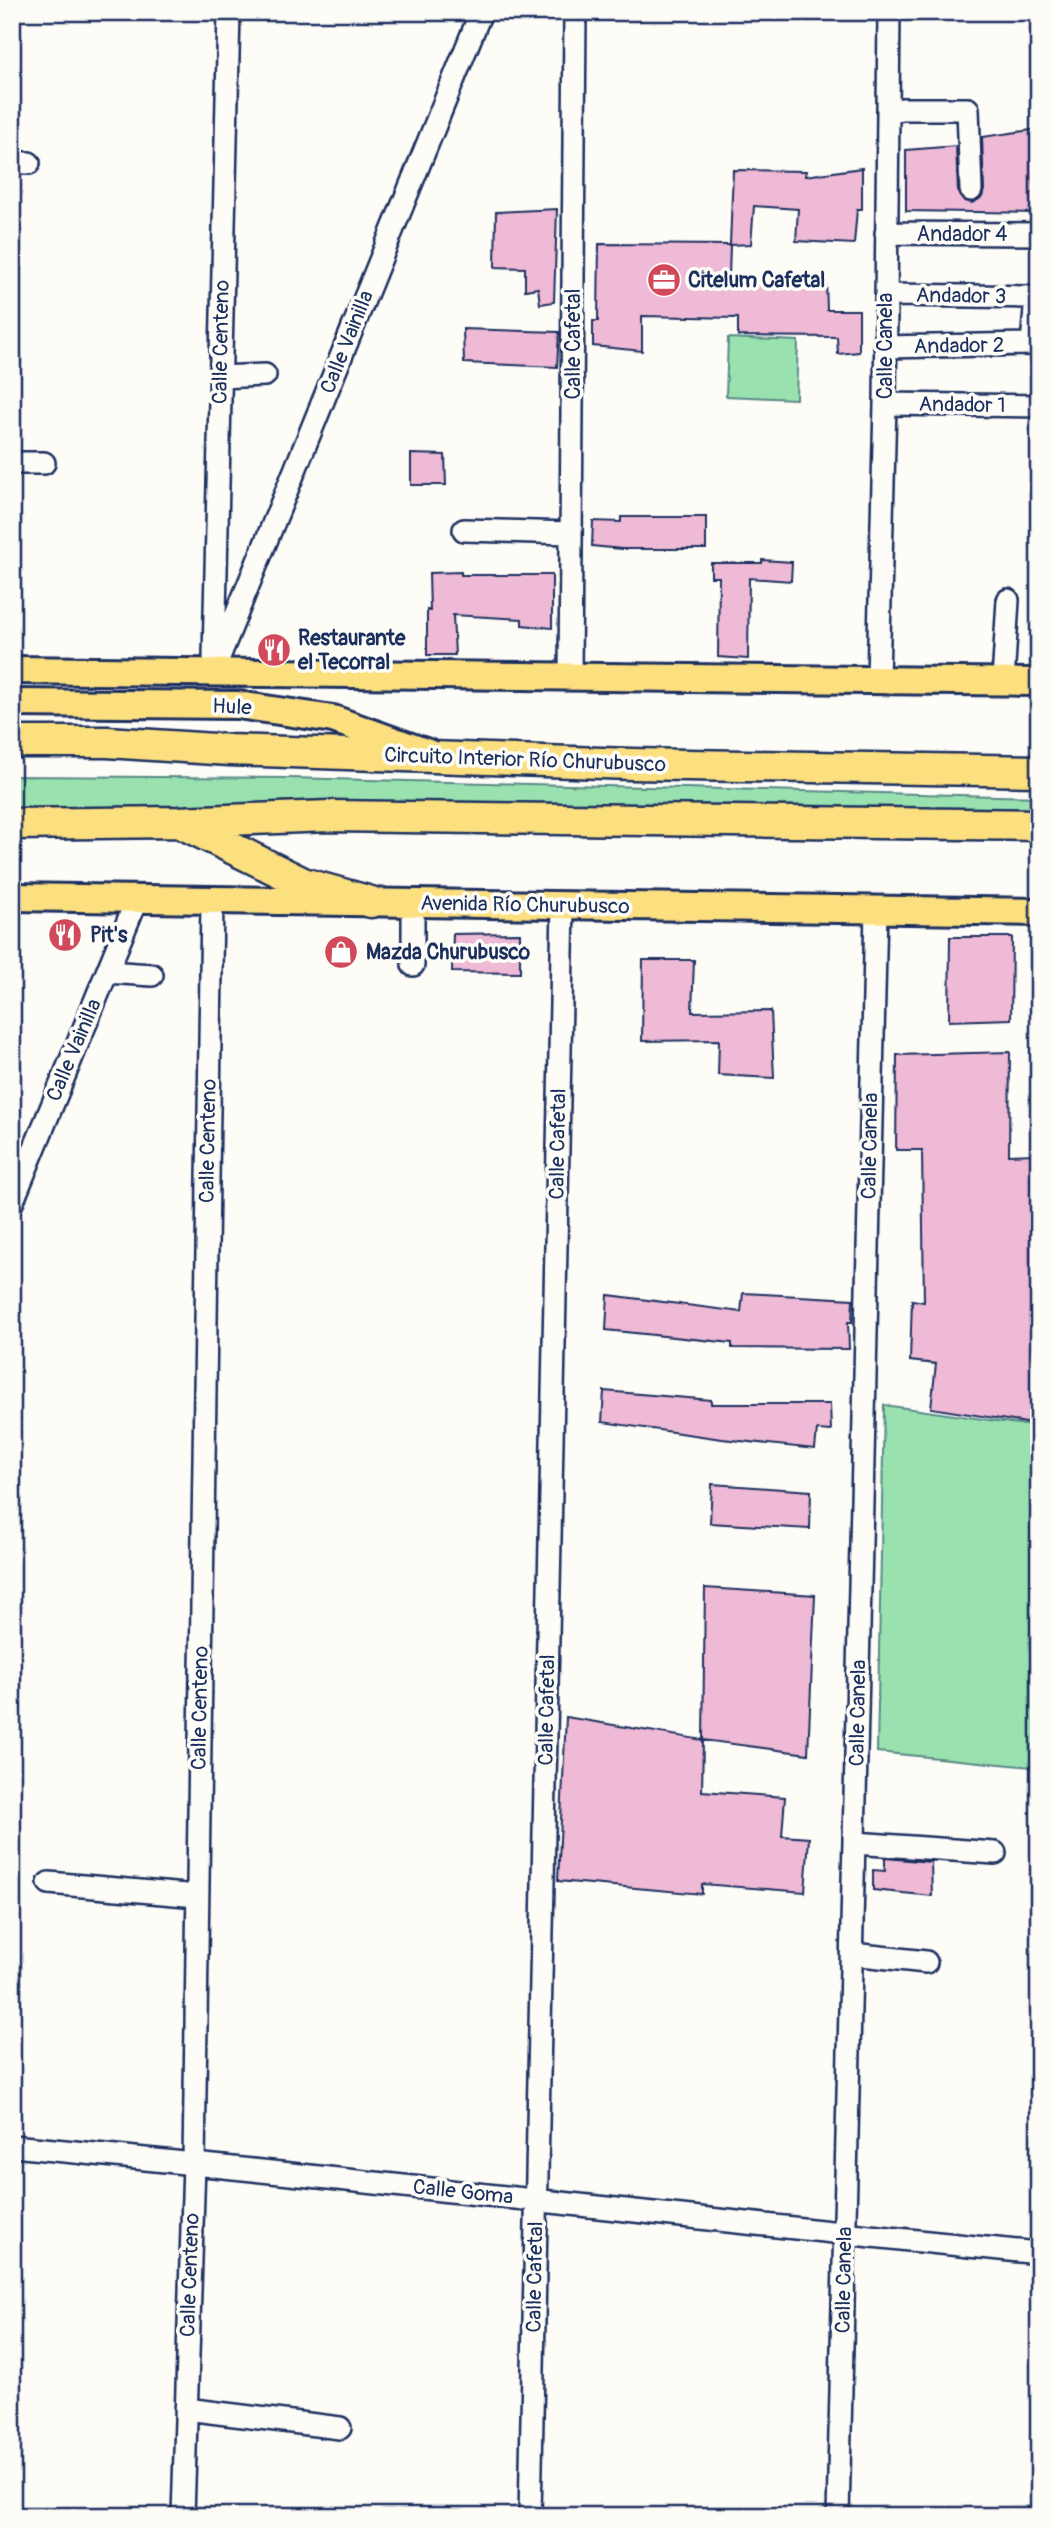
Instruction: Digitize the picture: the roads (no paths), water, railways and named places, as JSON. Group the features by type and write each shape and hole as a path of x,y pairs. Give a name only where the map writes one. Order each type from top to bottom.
{"highway":[{"name":"Circuito Interior Río Churubusco","path":"12,742 107,742 443,759 1039,771"},
{"path":"12,824 178,822 329,816 1039,825"},
{"path":"178,822 303,883 371,902"}],"main road":[{"path":"12,670 1039,682"},
{"name":"Hule","path":"12,703 238,705 333,719 443,759"},
{"name":"Avenida Río Churubusco","path":"12,897 1039,912"}],"street":[{"name":"Calle Centeno","path":"213,672 229,12"},
{"name":"Calle Vainilla","path":"213,672 481,12"},
{"name":"Calle Cafetal","path":"570,676 575,12"},
{"name":"Calle Canela","path":"878,680 886,347 889,12"},
{"path":"888,113 902,109 968,109 971,190"},
{"name":"Andador 4","path":"886,233 1039,234"},
{"name":"Andador 3","path":"886,295 1035,297 1032,344"},
{"name":"Andador 2","path":"886,347 1032,344"},
{"path":"220,377 265,375"},
{"name":"Andador 1","path":"885,404 1039,407"},
{"path":"12,463 44,463"},
{"path":"464,530 571,533"},
{"path":"1003,681 1008,600"},
{"name":"Calle Vainilla","path":"12,1203 72,1051 137,899"},
{"name":"Calle Centeno","path":"183,2516 194,2163 212,900"},
{"path":"413,903 413,965"},
{"name":"Calle Cafetal","path":"530,2516 563,905"},
{"name":"Calle Canela","path":"838,2516 876,910"},
{"path":"107,972 152,975"},
{"path":"855,1843 995,1853"},
{"path":"49,1883 197,1896"},
{"path":"852,1954 926,1962"},
{"name":"Calle Goma","path":"12,2146 1039,2253"},
{"path":"186,2409 341,2428"}],"place":[{"name":"Citelum Cafetal","path":"664,280"},
{"name":"Restaurante el Tecorral","path":"274,650"},
{"name":"Pit's","path":"65,935"},
{"name":"Mazda Churubusco","path":"341,952"}]}
